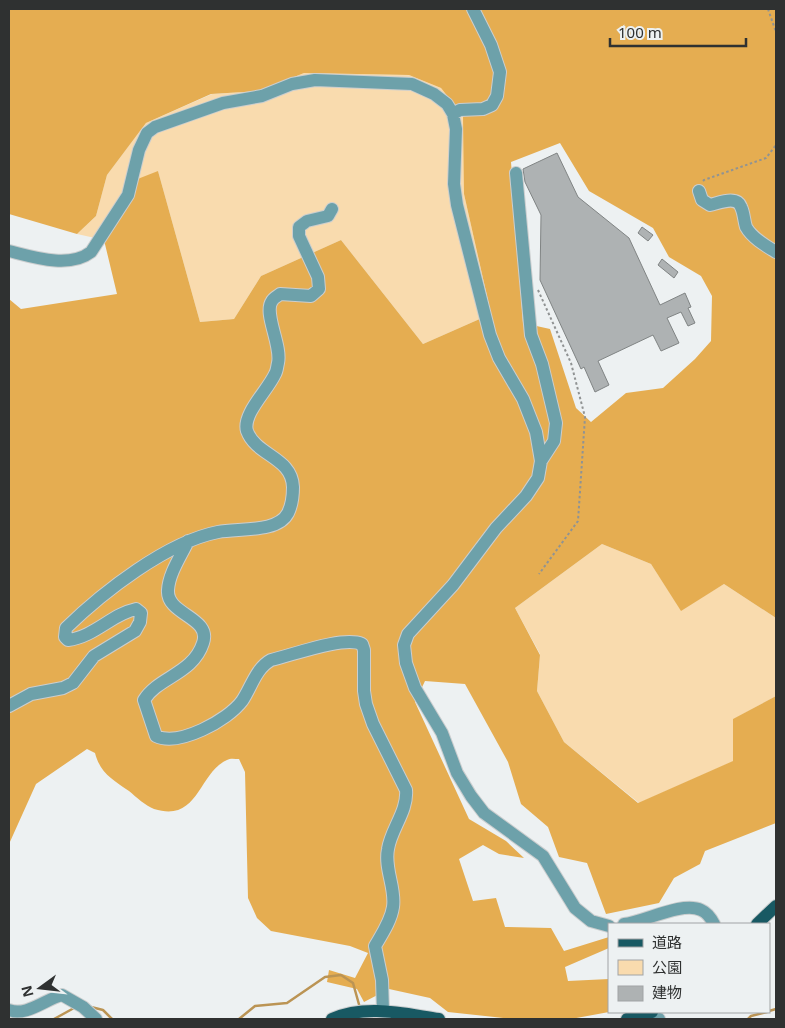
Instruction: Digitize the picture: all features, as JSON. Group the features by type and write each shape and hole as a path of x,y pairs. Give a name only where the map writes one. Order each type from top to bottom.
{"main road":[{"path":"758,923 776,906"},
{"path":"332,1019 355,1012 378,1011 439,1019"},
{"path":"627,1019 647,1014"}],"street":[{"path":"453,114 460,110 483,109 492,105 498,96 500,72 491,45 474,9"},
{"path":"9,251 42,258 69,260 83,258 91,252 128,195 139,150 146,133 155,127 223,103 262,96 292,84 315,80 412,84 434,94 447,104 453,114 456,129 454,184 459,214 490,335 499,358 523,399 536,432 541,461 538,478 526,496 496,528 453,585 408,634 404,645 406,663 415,688 442,733 457,773 484,813 543,856 575,908 591,921 608,926"},
{"path":"516,173 531,335 542,364 556,423 554,441 541,461"},
{"path":"699,190 702,200 710,205 734,200 738,202 741,206 747,228 760,241 776,252"},
{"path":"9,706 31,694 63,688 73,683 94,656 135,631 140,622 141,613 136,609 128,611 96,630 75,639 68,640 65,637 66,628 83,611 143,567 188,541 218,532 271,527 282,521 288,512 293,496 293,481 289,470 281,462 265,453 251,440 246,429 247,420 276,374 279,360 274,330 268,311 272,301 280,294 311,296 319,289 318,277 299,236 299,227 307,221 328,216 332,209"},
{"path":"188,541 170,579 167,592 169,600 174,607 199,625 204,633 204,642 195,657 178,674 155,687 144,700 156,736 176,738 201,730 225,718 241,702 264,664 271,660 334,643 357,642 362,644 364,650 364,691 366,704 373,724 406,790 404,808 391,838 387,858 393,906 385,928 375,946 382,980 378,1011"},
{"path":"628,923 684,908 700,909 709,915 713,923"},
{"path":"9,1010 14,1013 29,1010 62,995 82,1007 96,1019"},
{"path":"647,1014 659,1019"}],"path":[{"path":"768,9 776,32"},
{"path":"699,190 704,180 766,158 776,145"},
{"path":"525,282 538,290 568,355 585,417 578,521 539,574"}],"green space":[{"path":"304,73 409,75 441,88 464,116 464,194 491,314 423,344 341,240 261,276 234,319 200,322 158,171 104,240 77,234 96,216 107,175 146,123 212,94 260,91"},
{"path":"602,544 651,564 681,610 724,584 776,618 776,696 734,719 734,761 639,803 564,742 537,691 540,654 515,608"}],"shaded area":[{"path":"9,9 776,9 776,618 724,584 681,611 651,564 602,544 515,608 540,655 537,691 564,742 638,803 733,761 733,719 776,696 776,823 705,851 700,864 674,878 659,903 606,914 587,863 559,857 548,827 521,804 508,762 465,684 425,681 415,702 469,819 506,841 524,858 499,854 483,845 459,859 473,901 496,898 505,927 551,928 564,951 608,937 608,948 565,967 568,981 608,979 608,1012 571,1019 513,1019 448,1012 430,998 389,989 364,1002 357,989 327,982 329,970 355,978 368,953 350,946 271,931 257,918 248,898 245,772 239,759 228,759 217,766 197,795 189,803 180,809 169,811 154,809 144,804 104,771 95,753 87,749 36,784 9,844 9,299 21,309 117,294 104,240 130,182 158,171 200,322 234,319 261,276 341,240 423,344 491,314 464,194 463,116 441,88 409,75 304,73 260,91 211,94 146,123 107,175 96,216 77,234 9,214","holes":["560,143 589,191 653,228 669,257 701,276 712,296 711,341 695,359 663,388 626,393 591,422 576,408 550,329 523,323 511,162"]}],"building":[{"path":"557,153 578,197 629,238 660,305 685,293 691,307 688,308 695,323 688,326 681,312 667,318 679,343 661,351 653,335 598,361 609,385 595,392 584,367 581,369 540,280 541,215 525,182 523,169"},
{"path":"642,227 653,235 648,241 638,233"},
{"path":"662,259 678,272 674,278 658,265"}],"waterway":[{"path":"239,1019 255,1006 287,1003 325,977 341,975 353,983 360,1008"},
{"path":"91,1007 103,1010 112,1019"},
{"path":"54,1019 74,1008"},
{"path":"770,1011 776,1009"},
{"path":"748,1019 751,1016 763,1013"}]}
